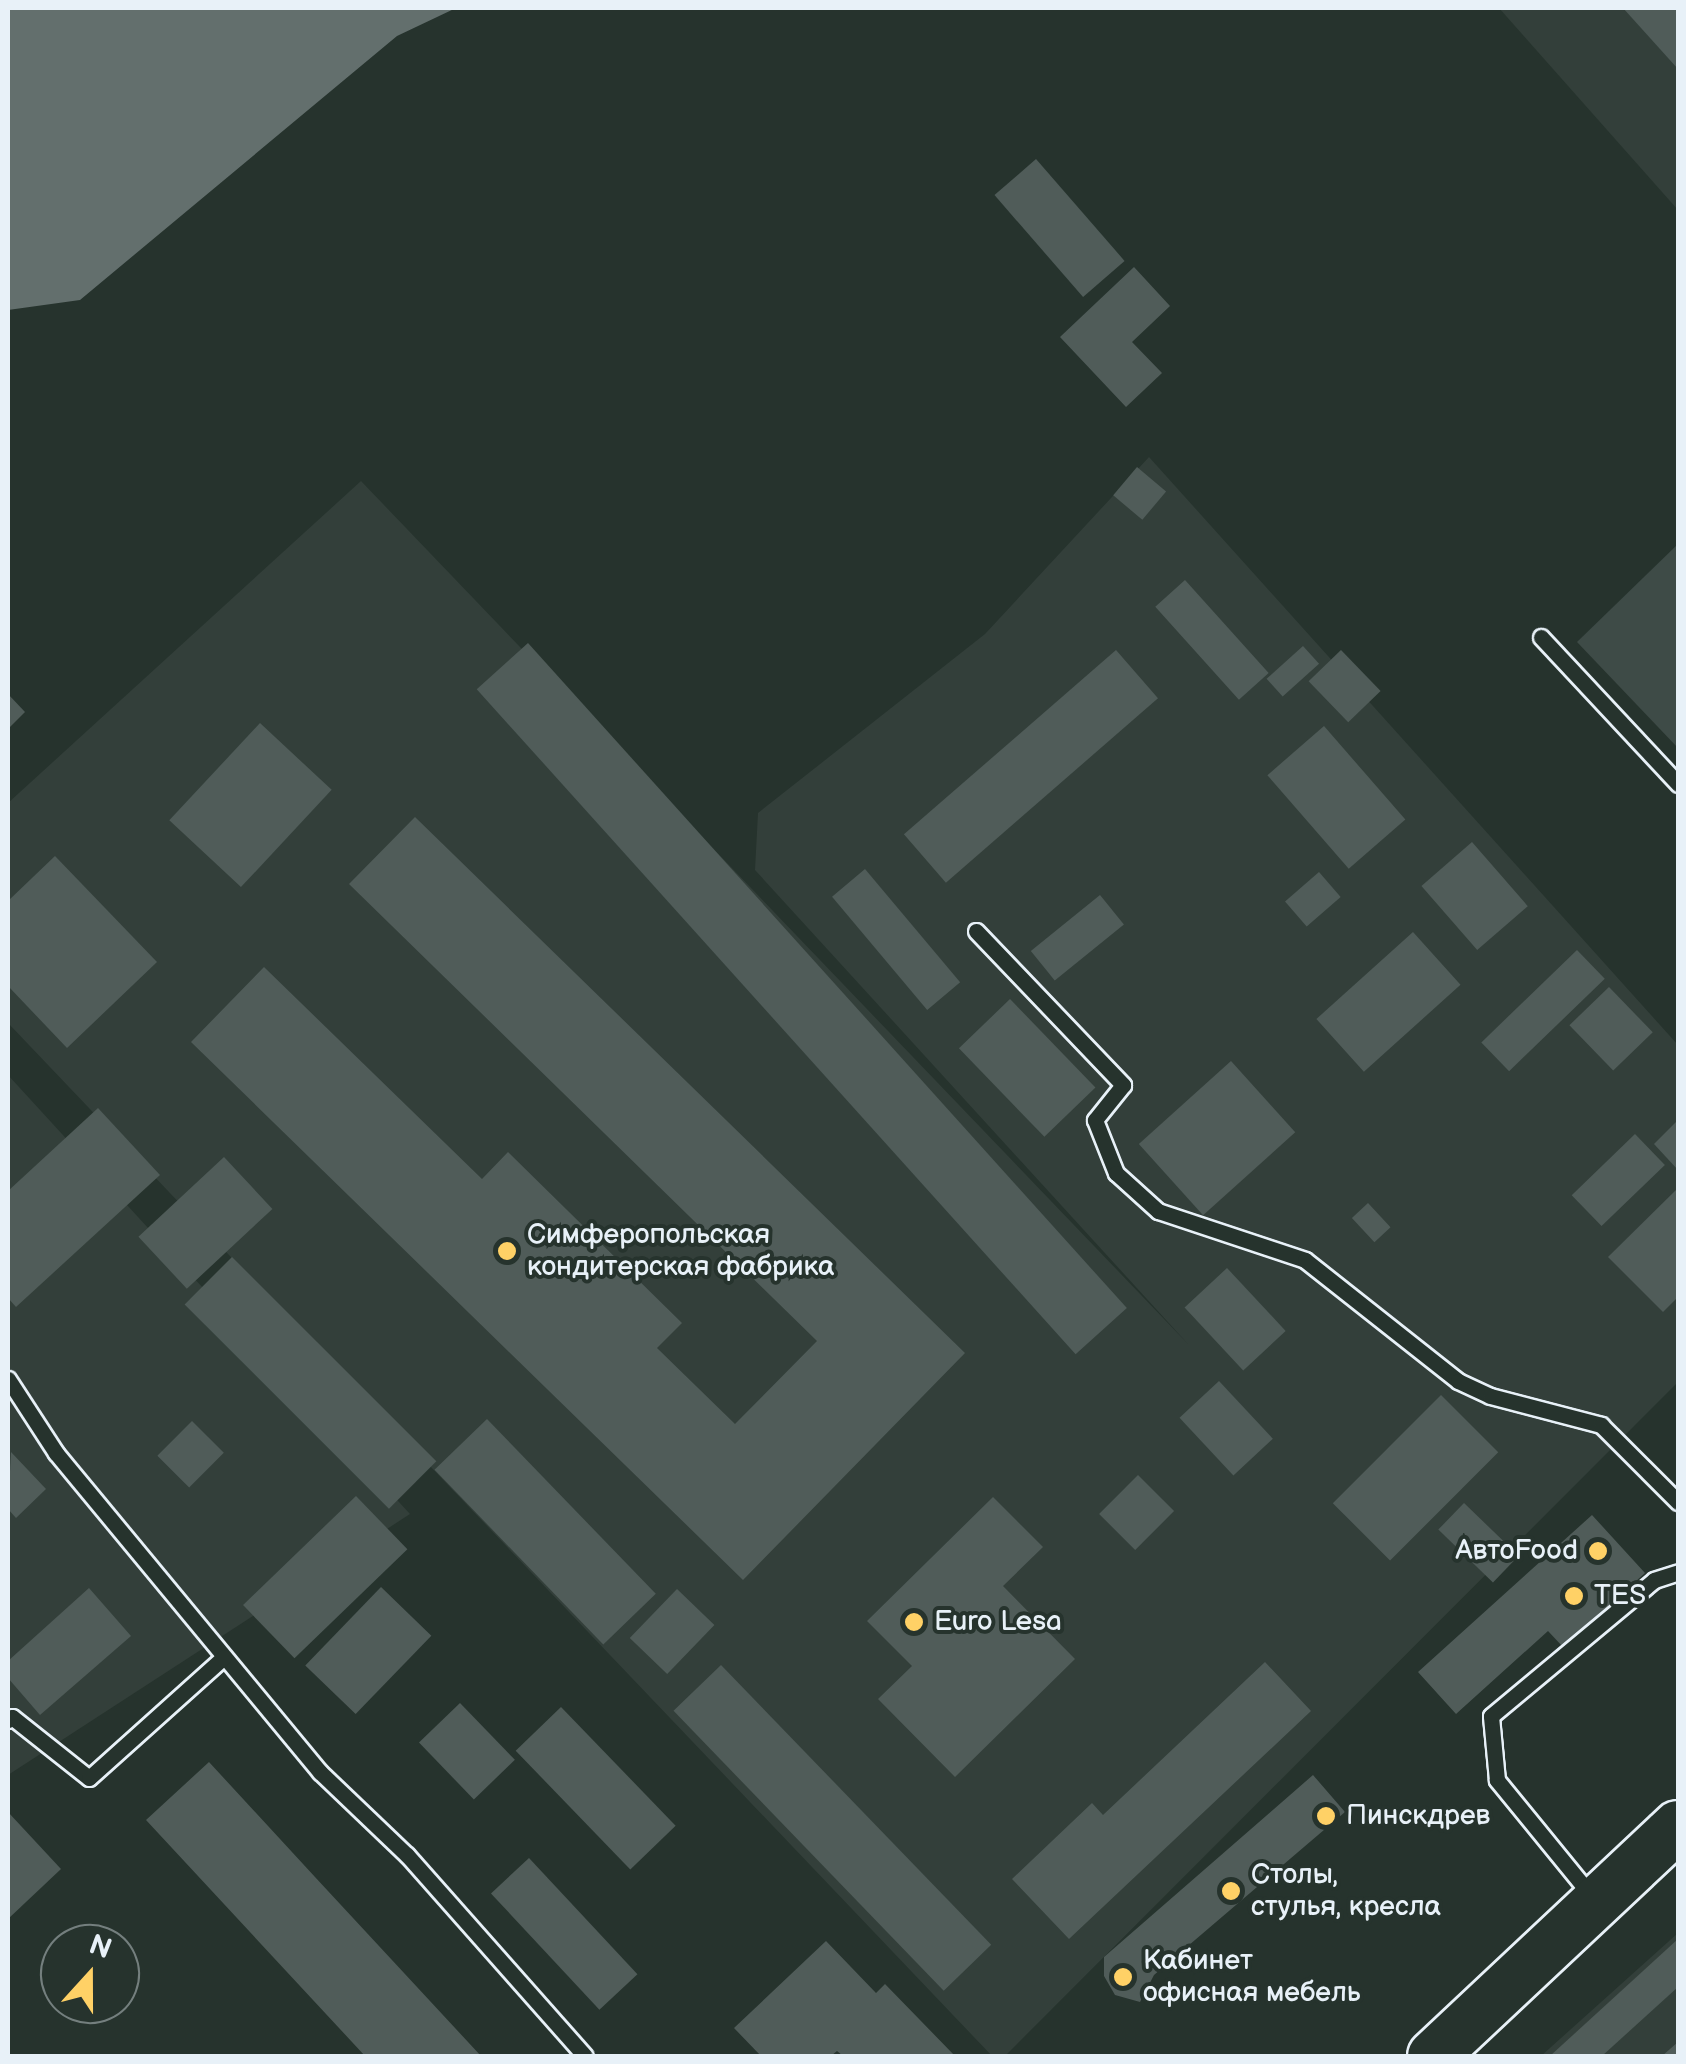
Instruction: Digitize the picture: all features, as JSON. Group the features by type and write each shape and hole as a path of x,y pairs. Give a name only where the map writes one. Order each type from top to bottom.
{"main road":[{"path":"1433,2056 1678,1826"}],"lane":[{"path":"1541,637 1678,784"},
{"path":"976,931 1123,1085 1095,1120 1116,1173 1158,1211 1305,1260 1458,1381 1490,1396 1601,1425 1678,1502"},
{"path":"11,1391 56,1454 320,1772 407,1854 585,2056"},
{"path":"1596,1902 1497,1780 1491,1716 1654,1580 1678,1572"},
{"path":"8,1720 12,1716 89,1778 224,1657"}],"shaded area":[{"path":"8,8 456,8 397,36 80,300 8,310"},
{"path":"1499,8 1678,8 1678,210"},
{"path":"1149,457 1678,1045 1678,1382 1005,2056 992,2056 8,1023 8,803 361,481 1188,1344 755,870 758,813 985,634"},
{"path":"1678,544 1678,748 1577,642"},
{"path":"8,1075 410,1514 8,1775"},
{"path":"1678,1933 1678,2056 1541,2056"}],"building":[{"path":"1623,8 1678,8 1678,69"},
{"path":"1036,159 1125,261 1083,297 994,195"},
{"path":"1134,267 1170,306 1132,342 1162,373 1126,407 1060,337"},
{"path":"1137,467 1166,491 1142,520 1113,495"},
{"path":"1185,580 1269,673 1239,700 1155,607"},
{"path":"528,643 1127,1308 1076,1354 477,689"},
{"path":"1303,646 1319,664 1283,697 1267,679"},
{"path":"1116,650 1158,698 946,883 904,834"},
{"path":"1341,650 1381,691 1348,722 1309,681"},
{"path":"8,694 25,712 8,729"},
{"path":"260,723 332,790 241,887 169,820"},
{"path":"1324,726 1405,820 1349,869 1267,775"},
{"name":"Симферопольская кондитерская фабрика","path":"415,817 965,1353 743,1580 191,1042 264,967 482,1179 508,1152 682,1323 657,1348 735,1424 817,1341 349,884"},
{"path":"1472,842 1528,906 1477,950 1421,886"},
{"path":"55,856 157,962 67,1048 8,986 8,901"},
{"path":"865,869 960,982 927,1010 832,897"},
{"path":"1319,872 1341,897 1307,926 1285,902"},
{"path":"1100,895 1124,925 1055,981 1031,951"},
{"path":"1413,932 1461,985 1364,1072 1316,1019"},
{"path":"1577,950 1605,979 1509,1071 1481,1042"},
{"path":"1609,987 1653,1032 1613,1071 1569,1025"},
{"path":"1010,999 1095,1087 1044,1137 959,1048"},
{"path":"1231,1061 1295,1132 1203,1215 1139,1144"},
{"path":"98,1108 160,1175 16,1307 8,1298 8,1191"},
{"path":"1678,1120 1678,1170 1654,1144"},
{"path":"1635,1134 1665,1165 1602,1226 1572,1195"},
{"path":"224,1157 272,1209 187,1289 138,1237"},
{"path":"1678,1188 1678,1297 1663,1312 1608,1257"},
{"path":"1368,1203 1391,1227 1374,1242 1352,1218"},
{"path":"232,1257 436,1461 389,1509 185,1304"},
{"path":"1227,1268 1286,1331 1243,1370 1185,1308"},
{"path":"1219,1381 1273,1439 1233,1476 1180,1418"},
{"path":"1441,1395 1498,1452 1390,1560 1333,1503"},
{"path":"487,1419 656,1594 603,1645 434,1470"},
{"path":"192,1421 224,1453 189,1487 157,1456"},
{"path":"11,1452 46,1489 16,1518 8,1509"},
{"path":"1138,1475 1174,1511 1135,1550 1099,1514"},
{"path":"356,1496 407,1549 294,1658 243,1605"},
{"path":"993,1497 1043,1547 1003,1586 1075,1659 955,1777 878,1699 912,1666 867,1621"},
{"path":"1464,1503 1519,1556 1493,1582 1438,1530"},
{"path":"1592,1515 1645,1573 1563,1647 1548,1631 1456,1714 1418,1672"},
{"path":"381,1587 431,1636 356,1714 305,1665"},
{"path":"89,1588 131,1636 40,1715 8,1678 8,1661"},
{"path":"677,1589 714,1625 667,1674 630,1638"},
{"path":"1265,1662 1311,1711 1069,1939 1012,1879 1092,1803 1103,1815"},
{"path":"721,1665 991,1945 944,1991 674,1711"},
{"path":"460,1703 515,1760 474,1799 419,1743"},
{"path":"561,1707 676,1826 630,1869 516,1751"},
{"path":"209,1762 481,2056 365,2056 146,1820"},
{"path":"1313,1775 1345,1812 1154,1975 1140,2002 1115,1995 1104,1976 1104,1957"},
{"path":"8,1812 61,1869 8,1919"},
{"path":"529,1858 637,1974 599,2010 491,1893"},
{"path":"1678,1939 1678,1987 1602,2056 1550,2056"},
{"path":"826,1941 876,1993 885,1984 955,2056 843,2056 837,2051 831,2056 761,2056 734,2028"},
{"path":"1678,2042 1678,2056 1662,2056"}],"place":[{"name":"Симферопольская кондитерская фабрика","path":"507,1251"},
{"name":"АвтоFood","path":"1598,1551"},
{"name":"TES","path":"1574,1596"},
{"name":"Euro Lesa","path":"914,1622"},
{"name":"Пинскдрев","path":"1326,1816"},
{"name":"Столы, стулья, кресла","path":"1231,1891"},
{"name":"Кабинет офисная мебель","path":"1123,1977"}]}
